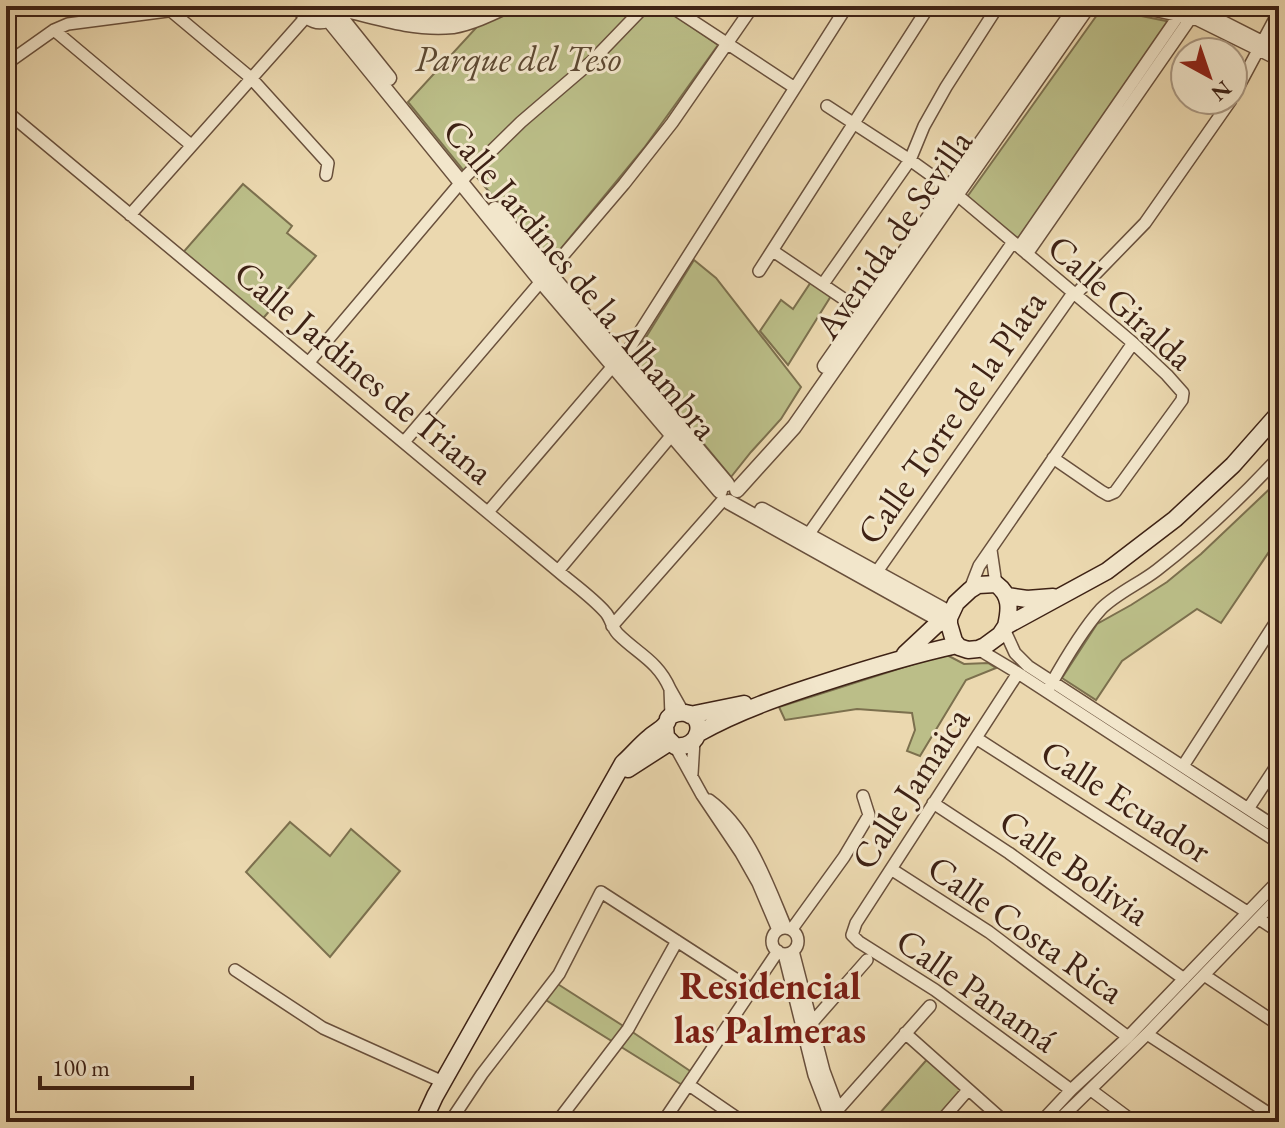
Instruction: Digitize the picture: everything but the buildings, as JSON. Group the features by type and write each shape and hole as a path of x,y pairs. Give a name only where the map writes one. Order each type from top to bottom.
{"main road":[{"path":"948,619 957,645 968,650 993,642 1005,628 1107,571 1175,519 1233,465 1279,413"},
{"path":"1233,465 1250,456 1279,424"},
{"path":"901,658 948,619 956,603 978,585 1027,599 1058,596"},
{"path":"1001,590 1009,606 1005,628"},
{"path":"420,1122 623,763 652,735 901,658 957,645"},
{"path":"676,726 682,747 715,724 777,698"},
{"path":"676,726 697,722 696,737"}],"street":[{"path":"6,64 54,30 68,24 206,6"},
{"path":"368,6 414,16 451,16 485,6"},
{"path":"130,215 251,78 301,12 320,22 336,12 414,26 454,26 507,6"},
{"path":"309,362 464,178 521,122 591,62 645,6"},
{"path":"670,6 795,88"},
{"path":"404,442 615,195 672,123 753,6"},
{"path":"488,512 618,363 847,6"},
{"path":"759,271 929,6"},
{"path":"823,284 910,160 924,126 946,87 998,6"},
{"name":"Avenida de Sevilla","path":"729,492 794,427 1077,6"},
{"name":"Avenida de Sevilla","path":"729,492 787,421 863,312 1088,6"},
{"path":"1135,6 1190,11 1261,46 1279,60"},
{"path":"171,11 251,78 328,163 326,175"},
{"path":"808,535 1190,11"},
{"name":"Calle Torre de la Plata","path":"1249,68 1279,11"},
{"name":"Calle Jardines de la Alhambra","path":"336,12 401,101 545,277 729,492 918,609 948,619"},
{"path":"54,30 191,145"},
{"path":"1261,46 1279,50"},
{"name":"Calle Giralda","path":"827,106 953,192 1133,343 1183,393 1182,400 1115,492 1108,495 1053,458"},
{"name":"Calle Jardines de Triana","path":"6,111 558,571 608,615 617,634 654,663 670,689 679,756 702,795 723,810 743,838 765,878 785,929"},
{"name":"Calle Torre de la Plata","path":"876,573 1074,294 1145,223 1220,116"},
{"path":"773,251 863,312"},
{"path":"970,590 979,566 1133,343"},
{"path":"558,571 675,431"},
{"path":"1049,686 1103,607 1190,544 1241,498 1279,457"},
{"path":"612,626 729,492"},
{"name":"Calle Jardines de la Alhambra","path":"729,492 876,573 948,619"},
{"path":"991,550 1001,590"},
{"path":"918,609 925,621 926,635"},
{"path":"1183,766 1279,617"},
{"path":"1005,628 1019,658 1049,686 1279,843"},
{"path":"978,649 1018,673 1049,686 1183,766 1279,829"},
{"name":"Calle Jamaica","path":"852,935 856,923 1018,673"},
{"path":"692,774 696,737"},
{"name":"Calle Ecuador","path":"976,738 1247,912"},
{"path":"1248,809 1279,762"},
{"path":"785,952 775,948 772,941 844,857 869,815 863,796"},
{"name":"Calle Bolivia","path":"933,803 1009,853 1184,979"},
{"name":"Calle Costa Rica","path":"891,869 989,932 1128,1037"},
{"path":"1041,1122 1128,1037 1279,880"},
{"path":"450,1122 482,1074 559,974 601,892 751,989"},
{"path":"1057,1122 1279,897"},
{"path":"1259,919 1279,932"},
{"path":"663,1122 751,989 785,952 796,948 797,936 785,929"},
{"name":"Calle Panamá","path":"852,935 935,990 1071,1090"},
{"path":"557,1122 628,1029 677,941"},
{"path":"785,952 807,1028 814,1075 833,1117 843,1122"},
{"path":"807,1028 867,960"},
{"path":"235,970 323,1028 439,1089"},
{"path":"1204,975 1279,1025"},
{"path":"833,1117 930,1006"},
{"path":"905,1033 1005,1122"},
{"path":"1147,1034 1279,1120"},
{"path":"689,1085 743,1122"},
{"path":"940,1122 968,1090"},
{"path":"1091,1090 1134,1122"}],"green space":[{"name":"Parque del Teso","path":"507,6 645,6 467,175 408,102 476,28 481,18"},
{"path":"650,6 661,6 718,45 644,148 549,263 475,175"},
{"path":"1102,8 1171,22 1019,241 967,197"},
{"path":"243,184 292,226 287,233 316,256 260,322 180,256"},
{"path":"694,260 716,278 801,387 781,419 731,477 633,358"},
{"path":"811,282 831,296 788,365 760,331 781,300 793,309"},
{"path":"1279,480 1279,537 1221,623 1197,609 1122,661 1096,700 1062,678 1097,624 1167,582"},
{"path":"945,654 964,664 988,663 996,668 966,680 920,756 907,751 915,730 912,713 857,709 785,720 779,707"},
{"path":"290,822 330,856 351,829 400,871 330,957 246,872"},
{"path":"553,981 696,1075 687,1088 541,997"},
{"path":"930,1056 968,1090 940,1122 872,1122"}],"district":[{"name":"Residencial las Palmeras","path":"770,1007"}]}
